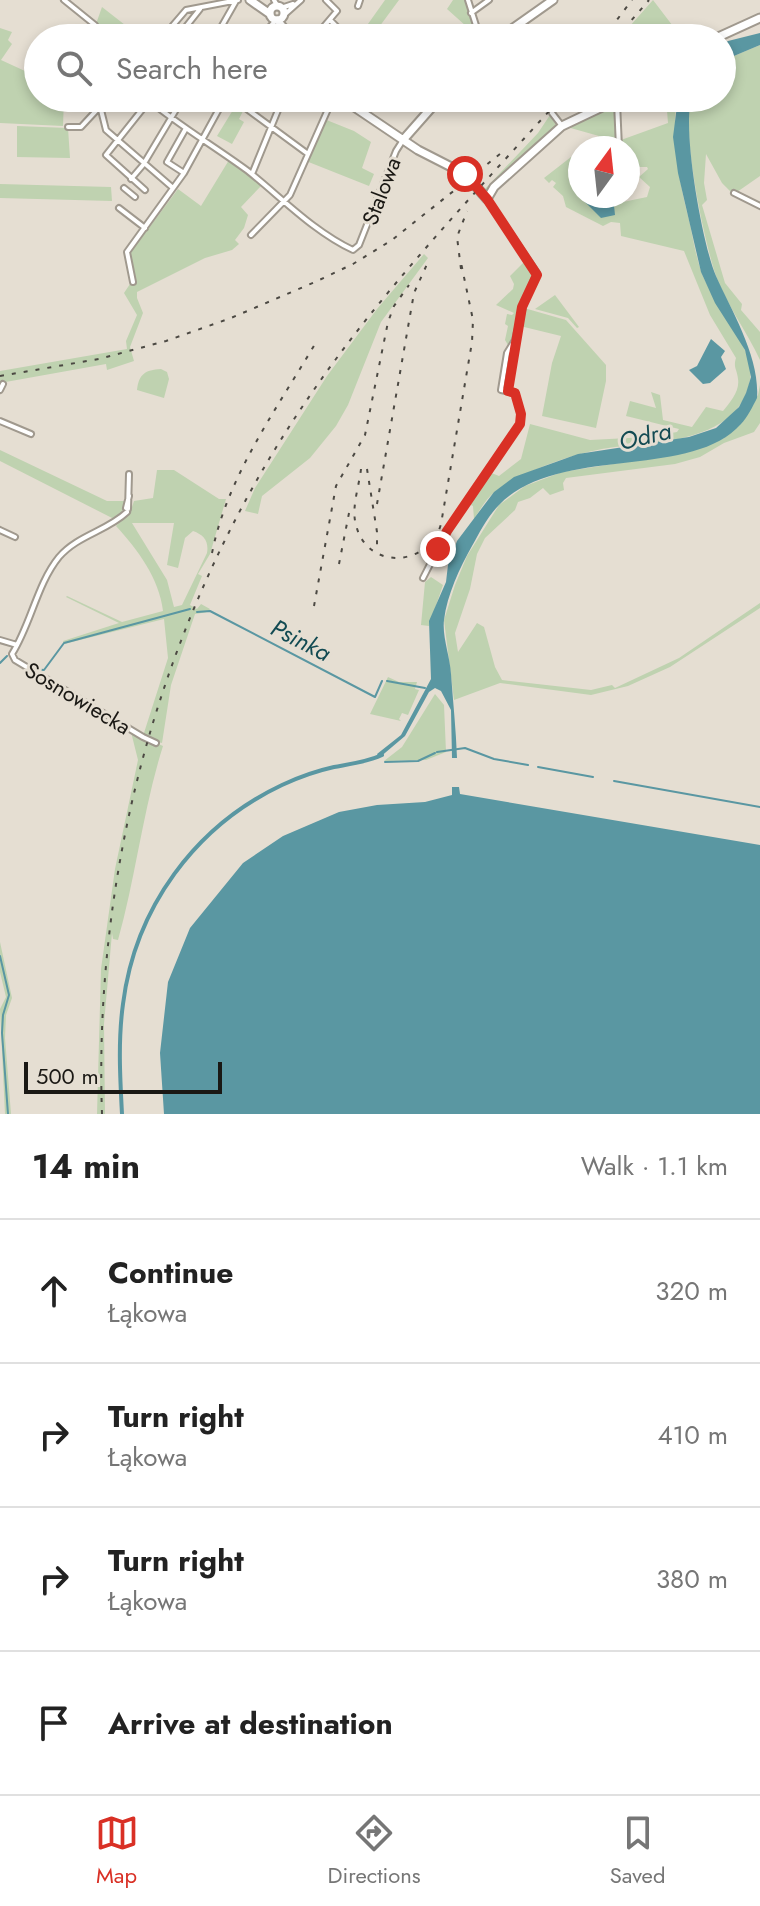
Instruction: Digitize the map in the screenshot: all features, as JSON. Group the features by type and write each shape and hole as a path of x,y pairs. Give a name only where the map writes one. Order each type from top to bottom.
{"street":[{"path":"64,0 94,24"},
{"path":"174,24 186,10 237,0"},
{"path":"223,24 237,0"},
{"path":"326,0 337,11 326,24"},
{"path":"358,6 360,0"},
{"path":"468,0 475,24"},
{"path":"471,13 489,0"},
{"path":"519,24 553,0"},
{"path":"252,1 276,14 297,2"},
{"path":"188,24 202,7"},
{"path":"736,29 760,18"},
{"path":"330,20 334,24"},
{"path":"68,127 81,127 95,112"},
{"path":"101,112 104,126 118,142 173,189"},
{"path":"139,112 106,156 145,190"},
{"path":"163,112 252,174 285,202"},
{"path":"131,179 175,112"},
{"path":"133,282 127,252 184,173 217,112"},
{"path":"253,112 308,154"},
{"path":"252,174 277,112"},
{"path":"251,235 285,202 327,112"},
{"path":"362,112 403,140 462,171 487,199 537,273 524,303 510,351 508,391 515,393 518,399 520,424 447,531 423,578"},
{"path":"403,140 428,112"},
{"path":"487,199 494,187 562,126 591,112"},
{"path":"618,112 619,136"},
{"path":"552,113 562,126"},
{"path":"184,173 167,162 185,129"},
{"name":"Stalowa","path":"285,202 316,228 356,250 403,140"},
{"path":"124,188 132,195 137,184"},
{"path":"734,193 760,206"},
{"path":"119,208 145,228"},
{"path":"0,390 3,384"},
{"path":"0,421 31,434"},
{"path":"0,640 17,645 59,557 74,543 111,526 126,511 129,474"},
{"path":"0,530 15,537"},
{"name":"Sosnowiecka","path":"17,645 12,654 15,660 156,743"}],"green space":[{"path":"385,0 399,0 381,24 368,24"},
{"path":"453,0 466,0 473,24 464,24 447,9"},
{"path":"653,0 671,24 632,24"},
{"path":"102,7 124,24 96,24"},
{"path":"0,28 12,32 8,40 12,44 1,60 24,71 24,112 64,112 63,126 0,123"},
{"path":"760,45 760,176 737,192 736,197 722,183 706,154 704,183 707,200 702,205 725,283 742,304 741,310 760,332 760,360 715,273 700,211 689,133 689,112 736,112 736,55"},
{"path":"232,112 242,112 239,119 244,122 232,144 217,136"},
{"path":"597,112 616,112 618,136 599,136 567,127"},
{"path":"667,112 676,112 677,161 698,259 707,284 746,354 750,380 746,394 731,415 696,434 669,441 600,449 538,469 493,494 474,519 473,506 467,503 489,472 499,476 521,459 530,424 590,440 648,437 677,432 679,429 626,416 630,401 656,408 651,392 660,395 663,420 692,427 706,407 723,411 736,392 736,358 710,315 684,251 621,236 620,223 611,222 603,226 566,207 563,196 553,187 556,183 552,180 549,183 544,178 568,159 568,208 640,208 640,198 647,197 650,187 640,178 648,169 640,167 640,136 632,136 668,123"},
{"path":"550,115 557,127 487,196 483,191 538,133"},
{"path":"324,119 354,131 371,142 362,168 374,174 369,186 306,161"},
{"path":"17,126 68,128 70,158 17,157"},
{"path":"229,160 261,186 241,207 248,215 244,228 235,240 239,244 232,250 205,258 137,292 143,313 130,347 134,361 107,370 106,364 0,383 0,371 127,349 126,341 137,315 124,293 132,281 128,256 178,189 201,206"},
{"path":"0,184 111,187 112,201 0,198"},
{"path":"424,254 428,258 381,322 348,405 336,426 310,458 262,496 258,514 245,511 255,488 327,376 377,309"},
{"path":"525,261 534,275 521,304 514,337 508,345 505,340 508,326 505,324 507,314 514,313 496,305 513,289 510,276"},
{"path":"555,295 579,327 568,318 535,309"},
{"path":"524,308 566,320 606,365 606,381 596,428 542,416 552,363 561,336 520,326"},
{"path":"161,369 167,372 169,379 164,398 137,390 144,374"},
{"path":"760,385 760,423 754,432 724,443 700,457 675,464 566,478 564,490 550,495 543,488 518,502 515,510 485,538 477,554 470,589 455,633 458,652 477,623 484,627 495,667 502,680 591,690 612,685 615,688 679,658 760,603 760,608 670,667 628,686 591,695 500,683 454,700 444,620 467,556 499,505 525,486 562,472 689,452 724,438 758,395"},
{"path":"0,450 107,501 124,501 124,508 116,520 0,461"},
{"path":"157,470 174,470 219,499 226,499 210,554 198,574 202,576 190,605 197,609 201,604 210,609 195,614 171,685 162,743 143,736 168,658 164,619 64,644 63,641 119,623 67,596 122,622 163,611 157,587 146,565 116,526 131,510 134,501 153,498","holes":["132,523 174,523 167,565 178,568 185,538 193,531 200,534 207,545 207,553 182,605 174,607 167,580"]},
{"path":"431,577 443,585 429,626 421,625 425,582"},
{"path":"388,677 399,682 417,682 415,689 419,690 408,715 402,713 401,721 370,714"},
{"path":"435,694 444,705 446,752 426,760 384,761 402,747"},
{"path":"131,732 163,746 118,940 113,939 112,933 104,1024 105,1114 97,1114 101,969 115,869 138,760"},
{"path":"0,942 12,998 6,1015 5,1038 11,1114 5,1114 0,1009 6,997 0,972"}],"water":[{"path":"760,33 760,45 736,55 736,39"},
{"path":"676,112 689,112 691,159 705,240 716,276 750,351 757,398 743,421 718,441 690,452 658,459 555,475 524,486 499,505 463,563 451,591 444,620 457,758 452,758 451,710 441,691 435,688 429,692 405,736 379,758 377,754 401,735 431,679 429,621 446,582 448,565 457,541 494,492 514,477 578,454 689,437 716,428 739,407 746,393 751,377 745,350 715,303 701,272 678,173 673,137"},
{"path":"591,208 614,208 615,215 601,218"},
{"path":"711,339 725,351 721,357 726,369 710,383 703,384 689,370 697,366"},
{"path":"452,787 459,787 460,794 760,845 760,1114 164,1114 160,1053 168,982 190,928 243,863 283,836 339,812 377,805 425,802 452,795"}],"waterway":[{"name":"Psinka","path":"17,658 34,669 44,670 64,643 190,609"},
{"name":"Psinka","path":"197,612 210,611 375,697 382,681"},
{"name":"Psinka","path":"0,663 7,656"},
{"name":"Psinka","path":"387,681 425,688"},
{"path":"437,752 465,748 494,759 528,765"},
{"path":"385,762 418,761 435,753"},
{"path":"122,1114 120,1031 130,969 141,935 174,874 222,823 251,802 308,774 382,755"},
{"path":"538,767 593,777"},
{"path":"614,781 760,807"},
{"name":"Psinka","path":"0,956 9,995 2,1033 8,1114"}],"railway":[{"path":"614,24 632,0"},
{"path":"628,24 649,0"},
{"path":"102,1114 102,1019 110,924 126,830 149,737 179,647 216,559 260,475 339,355 431,242 548,112"},
{"path":"0,376 99,359 166,341 231,318 315,282 392,240 500,154"},
{"path":"461,269 457,237 467,211"},
{"path":"361,469 354,512 362,540 372,550 398,558 424,549 441,524 472,342 473,320 460,258"},
{"path":"377,504 414,293 428,262"},
{"path":"314,606 336,486 365,435 388,322 394,306 409,285"},
{"path":"212,553 219,525 241,471 315,344"},
{"path":"367,469 377,552"},
{"path":"339,564 350,508"}],"route":[{"path":"438,549 520,424 518,399 515,393 508,391 522,307 537,275 487,199 465,174"}],"water label":[{"name":"Odra","path":"645,436"}]}
